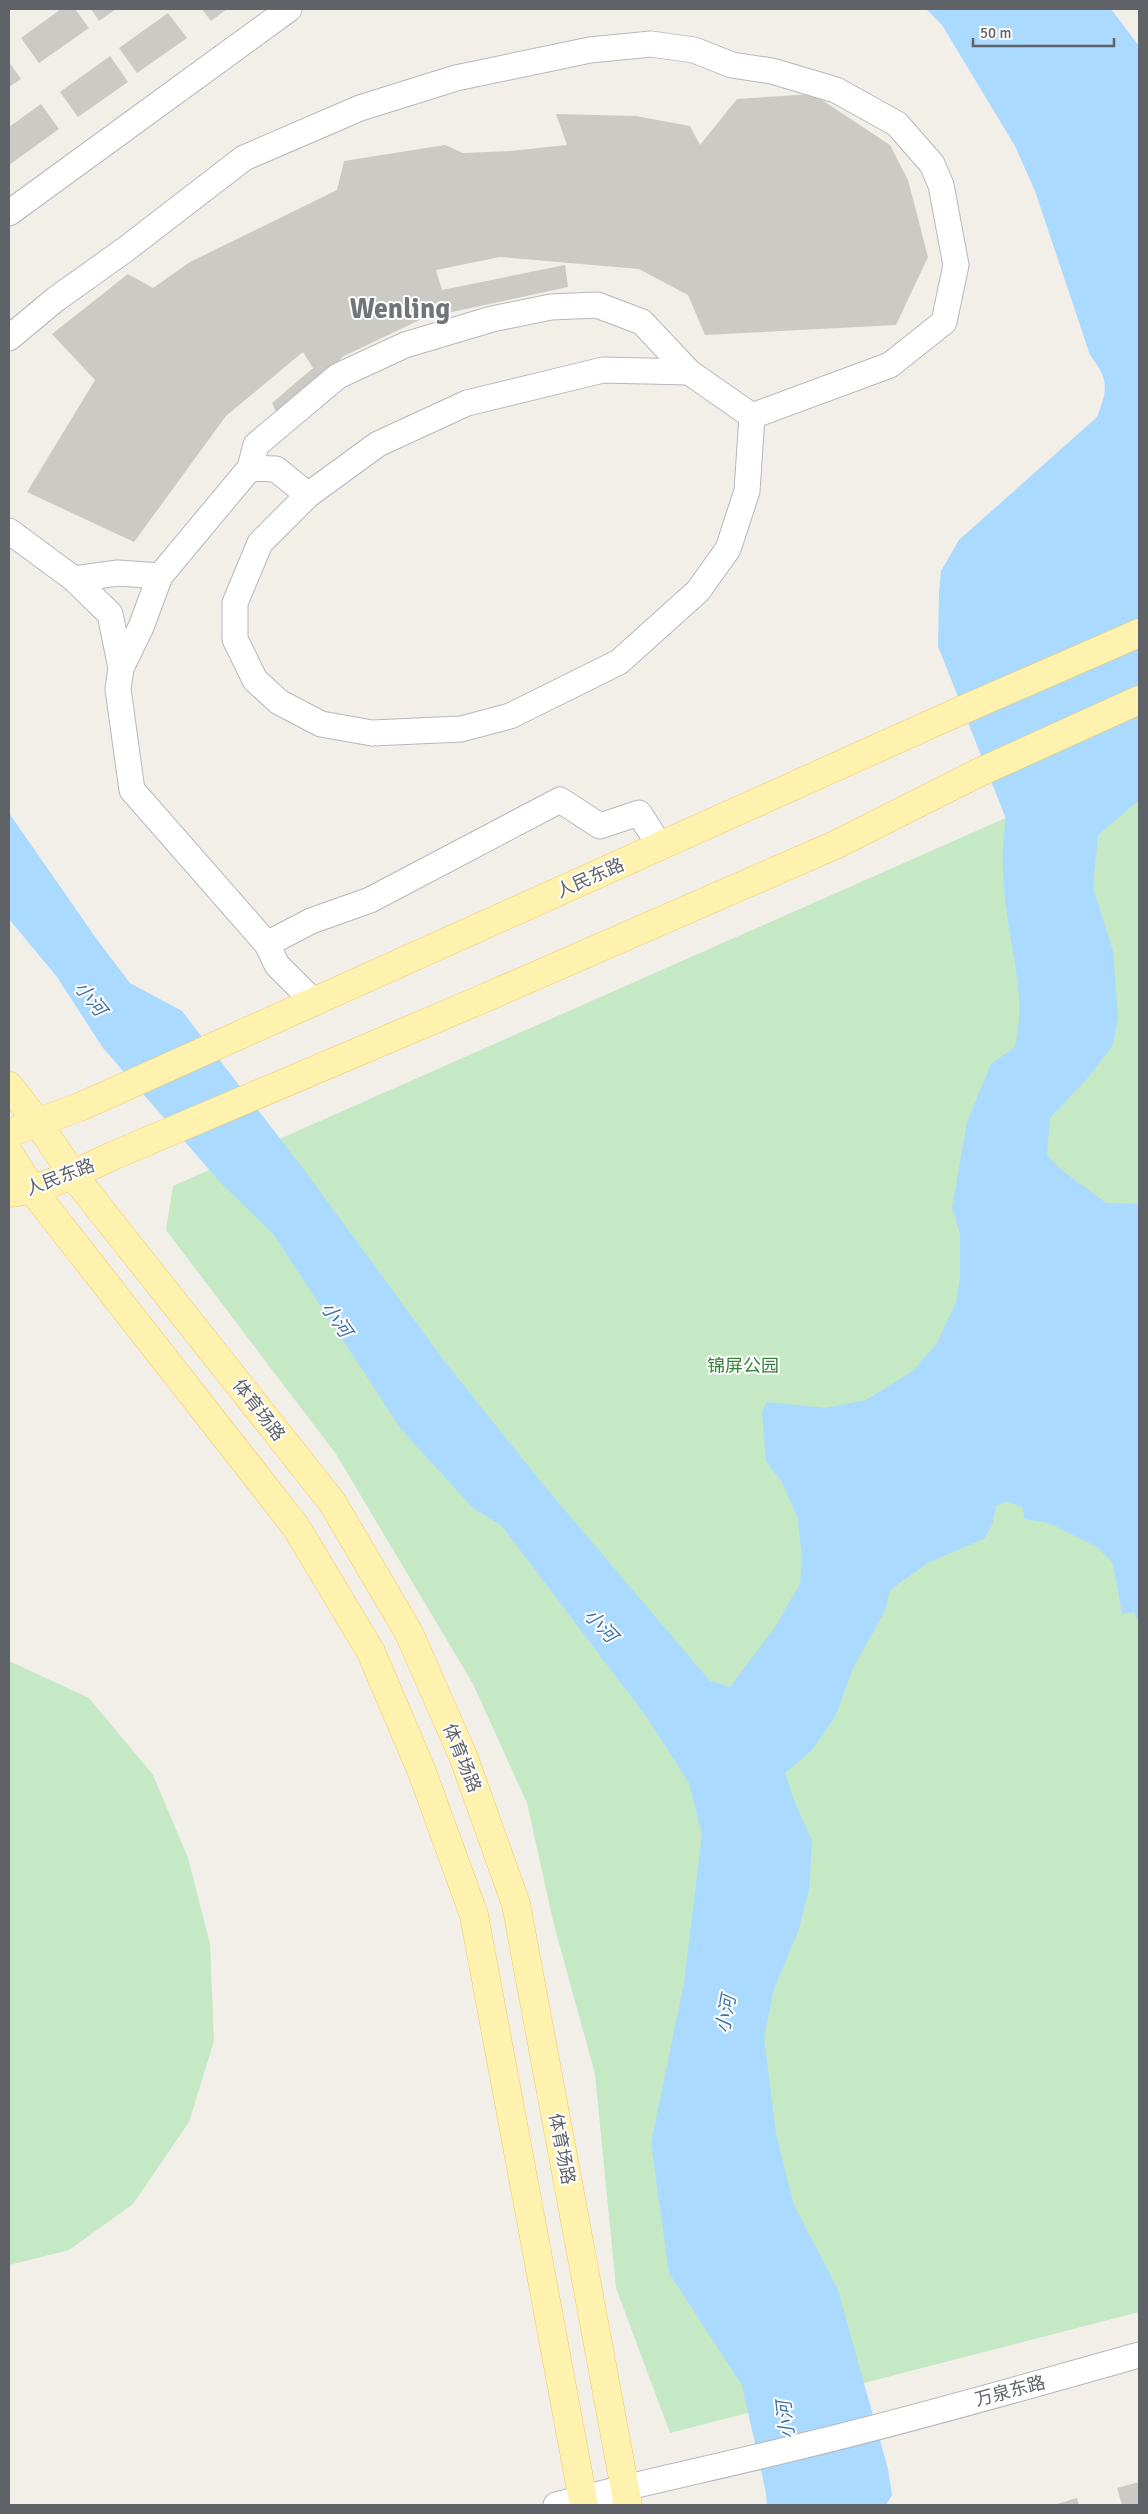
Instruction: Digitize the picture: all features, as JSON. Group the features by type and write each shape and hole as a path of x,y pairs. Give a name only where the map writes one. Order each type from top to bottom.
{"main road":[{"name":"人民东路","path":"38,1123 82,1106 229,1041 313,1001 951,715 1139,633"},
{"name":"人民东路","path":"21,1192 73,1175 110,1157 480,1000 834,845 980,772 1139,700"},
{"name":"体育场路","path":"9,1086 38,1123 73,1175 332,1502 409,1632 463,1756 516,1904 604,2498"},
{"path":"9,1133 38,1123"},
{"path":"9,1153 21,1192 296,1527 371,1652 422,1772 474,1915 604,2498"}],"street":[{"path":"9,213 289,9"},
{"path":"9,338 56,299 126,249 244,158 360,108 456,78 590,50 651,44 694,50 732,65 772,71 836,90 897,124 932,164 941,184 956,266 944,322 890,364 752,416"},
{"path":"313,1001 277,965 267,944 132,790 118,689 121,668 141,627 160,576 250,468 256,446 338,376 405,345 492,319 552,307 597,306 642,322 689,372 752,416"},
{"path":"689,372 603,370 467,403 378,444 308,494 260,543 236,603 236,639 255,680 279,702 322,724 372,733 461,729 510,716 620,662 698,591 728,549 747,491 752,416"},
{"path":"250,468 276,469 308,494"},
{"path":"9,531 74,579 110,614 121,668"},
{"path":"74,579 118,573 160,576"},
{"path":"267,944 311,920 370,900 560,800 600,826 639,813 660,846"},
{"name":"万泉东路","path":"604,2498 710,2469 880,2427 1139,2355"},
{"path":"556,2505 604,2498"}],"green space":[{"name":"锦屏公园","path":"1139,759 1139,2312 670,2433 616,2288 595,2074 554,1925 527,1803 473,1684 336,1454 166,1230 173,1186"},
{"path":"9,1661 89,1698 153,1775 188,1858 210,1944 214,2041 189,2122 133,2204 69,2250 9,2265"}],"water":[{"name":"小河","path":"926,9 1111,9 1139,46 1139,800 1098,835 1093,887 1113,951 1118,1018 1113,1045 1086,1080 1050,1118 1047,1155 1064,1172 1106,1203 1139,1204 1139,1622 1134,1612 1122,1614 1113,1563 1097,1547 1049,1523 1024,1519 1023,1508 1007,1501 996,1506 993,1522 984,1539 929,1562 890,1590 885,1611 853,1668 836,1715 812,1750 785,1773 793,1798 812,1841 809,1889 799,1929 774,1989 764,2037 776,2133 793,2203 838,2290 888,2469 892,2495 886,2505 767,2505 742,2385 669,2273 651,2143 684,1983 702,1835 689,1783 646,1716 501,1525 473,1508 401,1429 274,1235 220,1182 103,1048 57,977 9,919 9,813 98,941 130,983 182,1011 305,1171 445,1362 541,1482 710,1681 730,1687 775,1627 800,1584 802,1558 798,1519 782,1482 766,1461 762,1412 767,1402 825,1408 866,1400 913,1371 937,1343 956,1302 960,1277 960,1234 952,1208 967,1122 991,1064 1015,1047 1018,1029 1019,996 1003,878 1003,842 1006,819 938,646 941,571 959,540 1097,417 1105,391 1101,371 1090,355 1035,191 1015,146 942,25"}],"building":[{"path":"61,9 75,9 89,28 39,63 21,38"},
{"path":"91,9 116,9 99,21"},
{"path":"202,9 227,9 211,21"},
{"path":"168,13 187,38 137,73 119,48"},
{"path":"110,56 128,82 78,117 60,92"},
{"path":"9,62 21,79 9,87"},
{"path":"813,94 890,145 908,180 928,257 896,325 705,335 688,295 639,269 500,257 436,270 442,290 565,265 568,287 424,318 344,356 277,414 272,403 313,368 303,352 226,416 134,542 27,492 95,380 52,334 128,274 153,288 190,262 337,190 344,161 445,145 463,153 510,151 567,145 556,114 636,116 690,126 700,145 737,99"},
{"path":"41,104 59,129 9,165 9,127"},
{"path":"1139,2482 1139,2505 1122,2505 1117,2488"},
{"path":"1077,2498 1079,2505 1054,2505"}],"district":[{"name":"Wenling","path":"400,308"}]}
